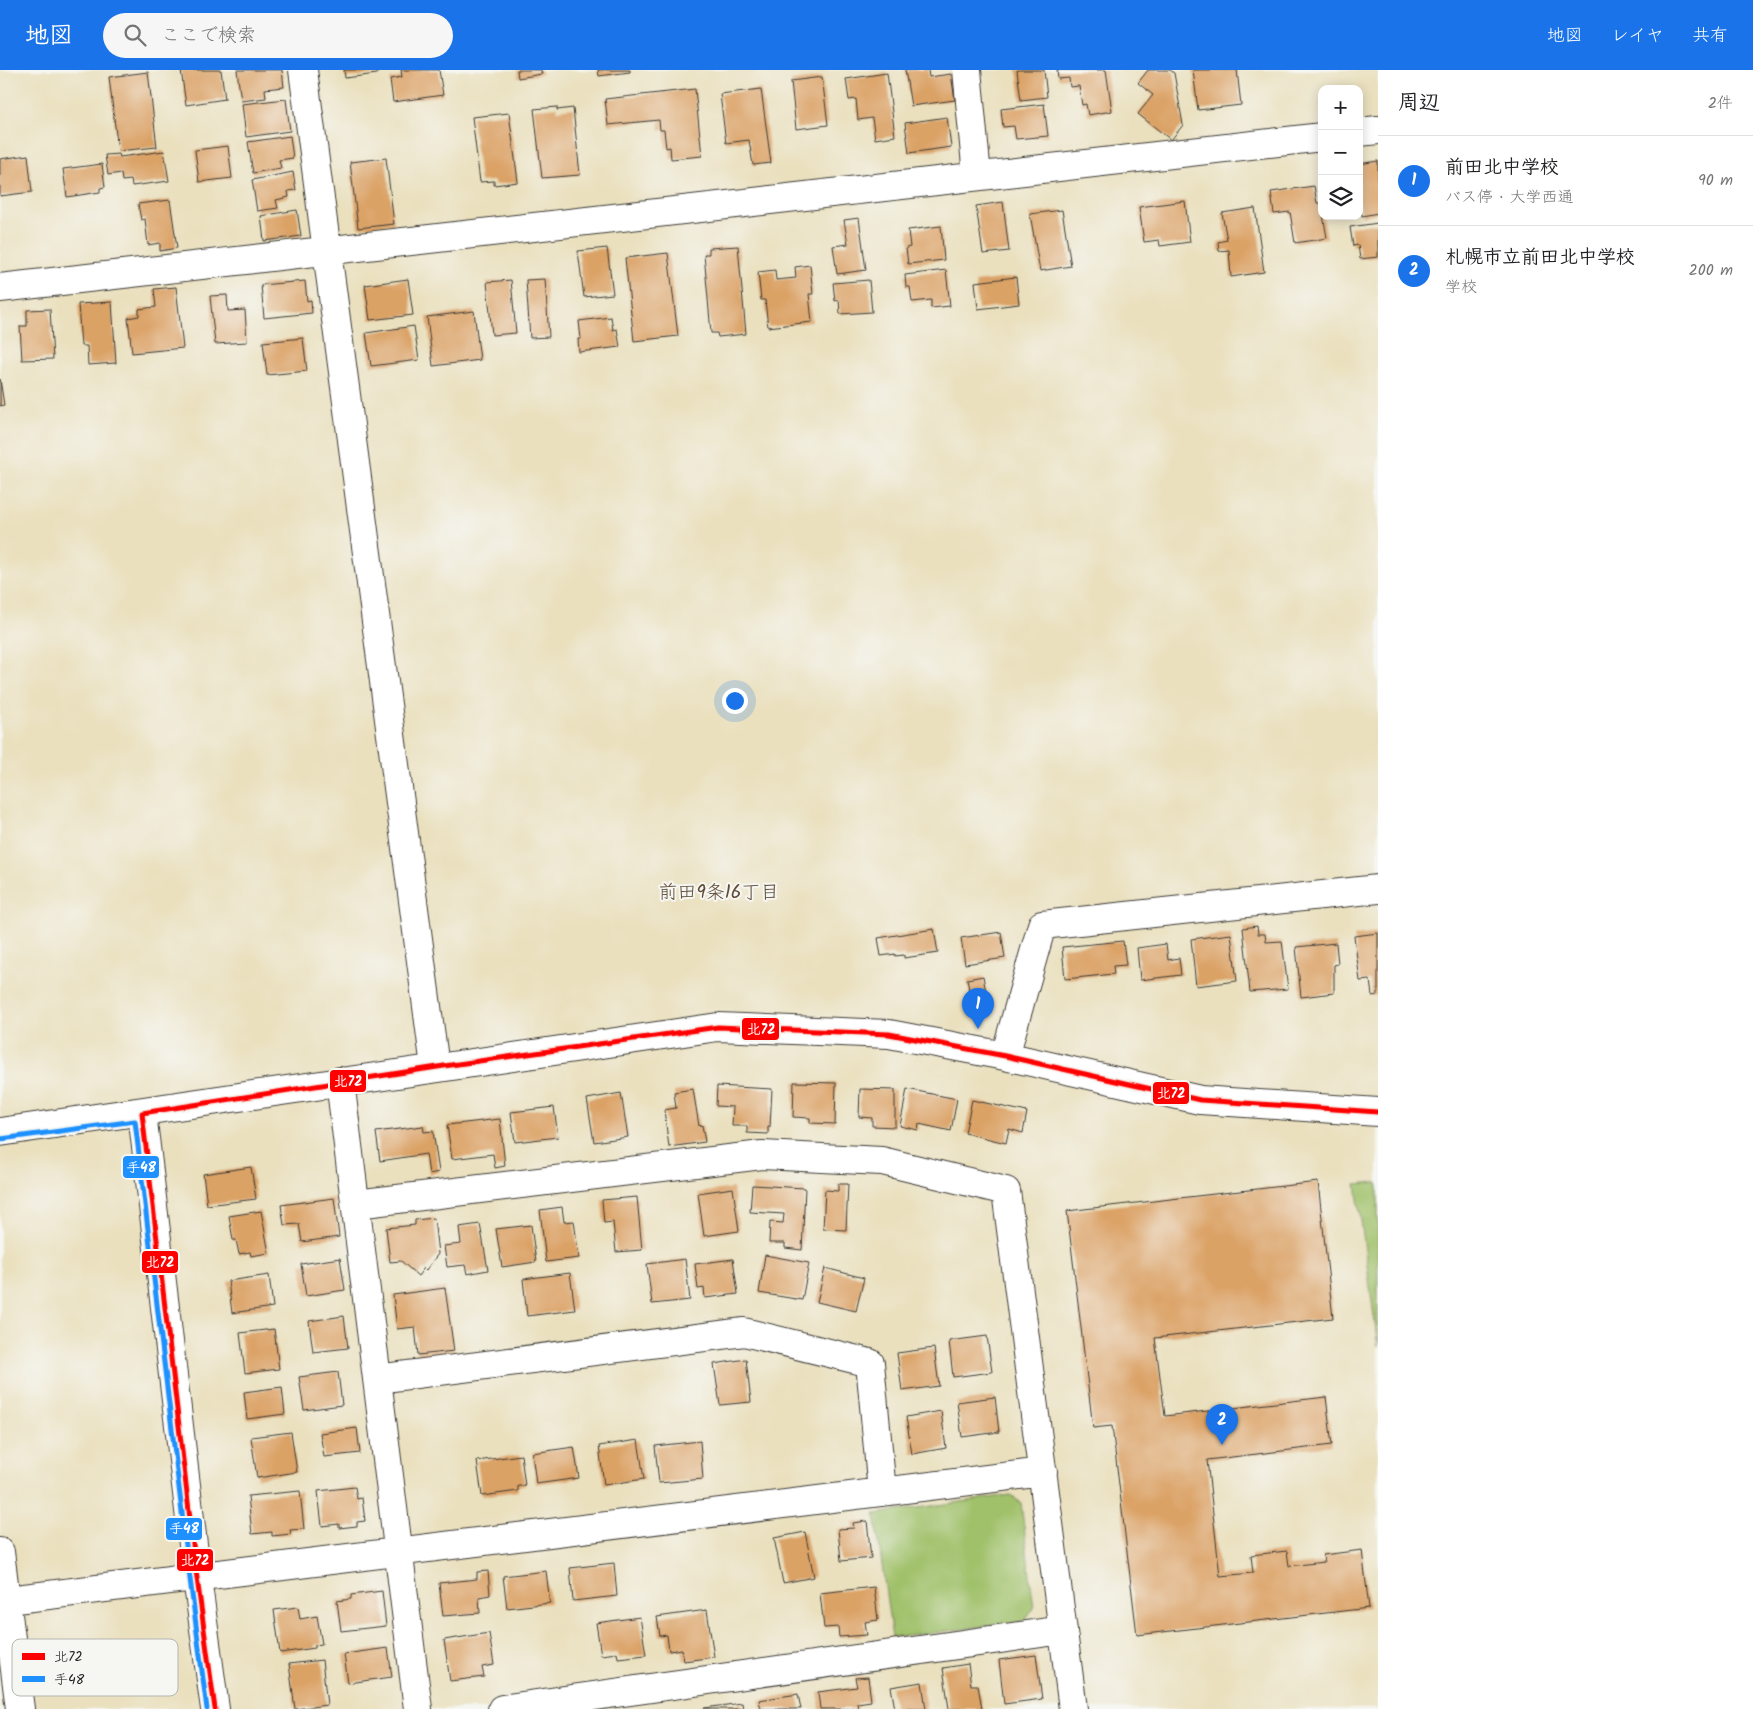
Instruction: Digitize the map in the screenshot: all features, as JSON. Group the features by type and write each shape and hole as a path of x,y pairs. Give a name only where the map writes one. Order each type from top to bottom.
{"street":[{"path":"302,70 435,1067"},
{"path":"967,70 977,176"},
{"path":"1363,132 1378,130"},
{"path":"0,288 1318,137"},
{"path":"1005,1056 1042,925 1378,889"},
{"path":"0,1132 142,1113 340,1081 718,1027 889,1034 1005,1056 1200,1100 1378,1112"},
{"path":"340,1081 418,1709"},
{"path":"142,1113 196,1578 215,1709"},
{"path":"356,1204 762,1155 882,1161 1006,1191 1073,1709"},
{"path":"377,1379 744,1332 870,1363 882,1492"},
{"path":"3,1600 196,1578 1043,1472"},
{"path":"0,1552 3,1600 12,1658"},
{"path":"502,1709 1063,1630"},
{"path":"18,1696 20,1709"}],"green space":[{"path":"1378,1182 1378,1346 1356,1184"},
{"path":"1010,1495 1021,1503 1034,1608 1025,1621 892,1638 875,1514"}],"building":[{"path":"181,70 221,70 225,99 186,105"},
{"path":"237,70 282,70 284,87 265,89 266,98 241,101"},
{"path":"344,70 377,70 377,74 345,78"},
{"path":"401,70 439,70 443,95 393,102 390,79 402,77"},
{"path":"517,70 541,70 542,74 518,78"},
{"path":"598,70 630,70 630,72 599,76"},
{"path":"905,70 928,70 929,77 951,74 955,100 911,106"},
{"path":"1017,70 1044,70 1047,97 1021,100"},
{"path":"1057,70 1106,70 1112,111 1088,115 1086,104 1082,105 1079,86 1070,87 1069,78 1058,79"},
{"path":"1148,70 1170,70 1174,73 1183,125 1171,140 1138,114 1153,95 1138,83"},
{"path":"1193,70 1237,70 1241,105 1198,110"},
{"path":"148,72 157,147 118,151 109,77"},
{"path":"887,73 895,136 875,139 872,118 858,120 856,99 849,100 846,79"},
{"path":"822,77 828,125 796,129 791,81"},
{"path":"695,89 702,156 671,159 670,147 666,148 664,130 660,130 659,120 608,125 605,99"},
{"path":"761,89 771,163 753,165 749,140 726,143 720,94"},
{"path":"286,99 290,131 246,137 242,104"},
{"path":"1044,104 1048,136 1016,139 1014,126 1003,127 1001,109"},
{"path":"557,107 557,110 573,108 580,175 542,178 534,109"},
{"path":"509,113 518,182 494,185 494,181 480,182 472,117"},
{"path":"947,117 951,147 909,153 905,123"},
{"path":"290,136 293,158 279,160 281,168 253,173 248,142"},
{"path":"228,146 232,178 199,182 195,150"},
{"path":"164,151 169,181 132,186 131,180 122,181 121,173 108,175 105,155 119,154 120,157"},
{"path":"28,155 32,192 0,196 0,159"},
{"path":"386,158 394,224 358,228 350,162"},
{"path":"1378,161 1378,213 1363,216 1363,175 1363,163"},
{"path":"102,164 105,187 100,188 100,192 67,197 63,169"},
{"path":"293,172 296,190 288,191 289,197 276,200 278,208 257,211 252,180"},
{"path":"1314,186 1318,203 1318,220 1324,220 1327,238 1295,243 1290,212 1274,214 1271,192"},
{"path":"170,200 177,248 160,251 160,243 148,245 145,219 141,220 138,204"},
{"path":"1185,201 1190,242 1160,246 1159,240 1144,242 1139,207"},
{"path":"1003,202 1009,251 983,254 976,206"},
{"path":"1255,208 1264,272 1231,277 1229,250 1219,251 1218,242 1227,240 1222,213"},
{"path":"297,210 301,236 264,241 261,216"},
{"path":"1062,210 1071,266 1040,271 1030,214"},
{"path":"859,218 866,270 837,274 833,246 848,244 844,220"},
{"path":"1378,223 1378,257 1360,259 1358,245 1353,246 1350,227"},
{"path":"941,226 944,260 908,264 906,248 910,247 908,230"},
{"path":"738,246 746,334 718,337 717,333 711,333 704,254 709,254 709,248"},
{"path":"607,248 613,294 584,297 578,251"},
{"path":"668,253 678,336 634,341 625,258"},
{"path":"810,265 813,294 809,294 812,322 768,327 765,300 761,300 758,272 775,270 776,280 796,278 795,267"},
{"path":"946,270 950,306 931,308 931,300 912,302 910,287 906,287 905,275"},
{"path":"1016,277 1019,304 978,309 975,282"},
{"path":"408,279 413,315 370,320 365,285"},
{"path":"545,279 549,337 530,338 526,280"},
{"path":"511,280 516,333 492,335 487,282"},
{"path":"869,280 872,312 840,314 839,300 835,301 833,283"},
{"path":"305,281 307,301 311,300 312,313 264,318 261,285"},
{"path":"176,287 183,348 132,353 128,318 139,316 139,309 156,307 154,289"},
{"path":"227,295 228,311 245,310 247,342 215,344 210,296"},
{"path":"112,302 116,363 88,365 87,346 81,346 78,304"},
{"path":"50,309 53,359 22,360 20,326 27,326 27,310"},
{"path":"474,311 480,360 433,366 427,317"},
{"path":"611,317 613,330 617,329 620,347 579,352 578,339 581,339 579,321"},
{"path":"414,326 419,360 371,366 366,333"},
{"path":"303,338 307,371 267,375 263,342"},
{"path":"0,379 4,405 0,406"},
{"path":"1257,926 1258,934 1265,934 1266,942 1282,941 1288,989 1250,992 1243,928"},
{"path":"934,929 938,953 904,958 904,955 895,956 895,954 881,956 878,938"},
{"path":"1001,932 1005,958 965,964 961,938"},
{"path":"1378,933 1378,995 1372,996 1370,980 1360,981 1354,936"},
{"path":"1231,934 1237,981 1196,986 1191,939"},
{"path":"1123,941 1126,965 1113,966 1114,974 1065,979 1062,947"},
{"path":"1336,943 1338,964 1334,965 1334,993 1301,997 1296,947"},
{"path":"1166,944 1168,960 1179,958 1181,975 1140,980 1137,948"},
{"path":"983,976 986,992 970,995 967,979"},
{"path":"794,1082 836,1083 835,1124 810,1123 810,1118 793,1117"},
{"path":"717,1086 772,1089 768,1134 747,1133 747,1126 732,1126 733,1107 716,1106"},
{"path":"693,1089 699,1126 702,1125 705,1142 669,1147 664,1110 676,1108 674,1092"},
{"path":"860,1089 895,1090 895,1127 872,1126 872,1118 859,1117"},
{"path":"907,1089 957,1099 951,1131 919,1124 918,1130 900,1126"},
{"path":"621,1093 628,1137 594,1142 587,1099"},
{"path":"972,1100 1027,1112 1023,1133 1009,1129 1006,1143 965,1133"},
{"path":"554,1107 558,1137 515,1142 511,1112"},
{"path":"500,1119 505,1166 495,1168 493,1154 452,1159 447,1125"},
{"path":"423,1126 424,1132 433,1131 439,1172 429,1174 426,1154 380,1161 376,1132"},
{"path":"251,1167 256,1199 207,1205 203,1174"},
{"path":"1318,1182 1333,1318 1155,1338 1165,1416 1326,1397 1332,1445 1207,1460 1220,1576 1253,1573 1251,1555 1287,1551 1289,1566 1324,1562 1323,1555 1362,1550 1369,1608 1137,1635 1112,1426 1093,1428 1067,1211"},
{"path":"838,1184 848,1184 846,1230 823,1229 825,1190 838,1191"},
{"path":"752,1185 805,1188 802,1250 785,1248 785,1243 769,1243 770,1222 783,1223 784,1214 750,1212"},
{"path":"733,1188 739,1231 704,1236 698,1193"},
{"path":"637,1197 642,1250 616,1252 613,1222 604,1223 602,1200"},
{"path":"334,1198 339,1237 302,1242 299,1224 284,1225 281,1205"},
{"path":"562,1207 564,1222 574,1221 579,1258 546,1262 540,1210"},
{"path":"261,1211 269,1253 251,1256 250,1252 239,1254 236,1240 233,1240 229,1216"},
{"path":"434,1218 438,1254 426,1270 424,1268 418,1276 401,1261 390,1262 386,1228 415,1225 415,1220"},
{"path":"480,1224 488,1270 467,1274 465,1265 447,1267 444,1246 461,1244 459,1227"},
{"path":"531,1225 536,1262 502,1267 496,1229"},
{"path":"765,1255 809,1263 802,1300 759,1293"},
{"path":"340,1258 345,1290 306,1296 301,1264"},
{"path":"685,1259 690,1300 652,1304 647,1264"},
{"path":"733,1259 738,1294 705,1298 704,1288 698,1289 695,1264"},
{"path":"825,1268 864,1278 856,1311 817,1302"},
{"path":"570,1273 575,1310 527,1316 523,1279"},
{"path":"269,1275 273,1307 232,1313 228,1281"},
{"path":"445,1288 454,1351 418,1355 415,1327 397,1329 393,1295"},
{"path":"344,1316 348,1348 313,1352 309,1321"},
{"path":"274,1329 279,1369 245,1373 240,1333"},
{"path":"987,1336 992,1372 953,1377 949,1341"},
{"path":"934,1348 939,1386 902,1391 897,1353"},
{"path":"746,1359 751,1402 720,1405 714,1364"},
{"path":"338,1372 342,1405 304,1410 299,1377"},
{"path":"282,1387 285,1414 247,1419 244,1392"},
{"path":"995,1397 999,1432 962,1437 957,1402"},
{"path":"941,1411 946,1448 912,1454 906,1417"},
{"path":"357,1428 360,1453 324,1457 320,1433"},
{"path":"291,1432 297,1472 257,1478 251,1437"},
{"path":"638,1440 644,1479 604,1485 599,1446"},
{"path":"700,1441 703,1479 659,1483 655,1446"},
{"path":"574,1447 579,1478 536,1484 532,1453"},
{"path":"521,1455 525,1486 518,1486 518,1491 482,1496 477,1461"},
{"path":"355,1487 357,1499 362,1498 365,1521 357,1522 357,1526 339,1528 339,1524 322,1526 318,1491"},
{"path":"300,1491 304,1529 290,1530 291,1534 272,1536 272,1532 252,1534 248,1496"},
{"path":"867,1521 871,1558 841,1561 838,1529 854,1528 853,1523"},
{"path":"805,1532 814,1577 783,1583 774,1538"},
{"path":"614,1563 617,1596 573,1601 570,1568"},
{"path":"488,1571 490,1595 479,1597 480,1613 443,1616 439,1583 477,1579 477,1572"},
{"path":"546,1571 550,1603 507,1608 503,1576"},
{"path":"874,1587 878,1620 865,1622 867,1635 839,1637 838,1627 824,1628 820,1593"},
{"path":"382,1591 386,1626 341,1631 337,1601 351,1599 351,1595"},
{"path":"298,1607 300,1619 317,1616 322,1644 315,1645 315,1648 280,1653 274,1610"},
{"path":"707,1610 714,1657 684,1661 682,1649 669,1651 667,1635 660,1636 657,1617"},
{"path":"640,1617 646,1655 618,1658 617,1653 601,1655 596,1623"},
{"path":"489,1633 494,1665 482,1667 484,1677 450,1681 444,1640"},
{"path":"388,1648 392,1677 348,1683 344,1654"},
{"path":"1036,1655 1042,1699 1004,1704 999,1660"},
{"path":"322,1660 327,1705 295,1709 289,1664"},
{"path":"968,1664 971,1685 978,1685 982,1709 949,1709 943,1668"},
{"path":"868,1677 871,1701 857,1703 858,1709 820,1709 818,1692 857,1687 855,1678"},
{"path":"922,1682 926,1709 895,1709 891,1687"},
{"path":"798,1694 801,1709 761,1709 759,1700"},
{"path":"742,1703 743,1709 704,1709 704,1708"}],"transit line":[{"name":"北72","path":"142,1113 444,1066 718,1027 889,1034 1005,1056 1200,1100 1378,1112"},
{"name":"北72","path":"142,1113 197,1578 215,1709"},
{"name":"手48","path":"1,1139 135,1121 207,1709"}],"place":[{"name":"前田北中学校","path":"978,1029"},
{"name":"札幌市立前田北中学校","path":"1222,1445"}],"district":[{"name":"前田9条16丁目","path":"719,893"}]}
